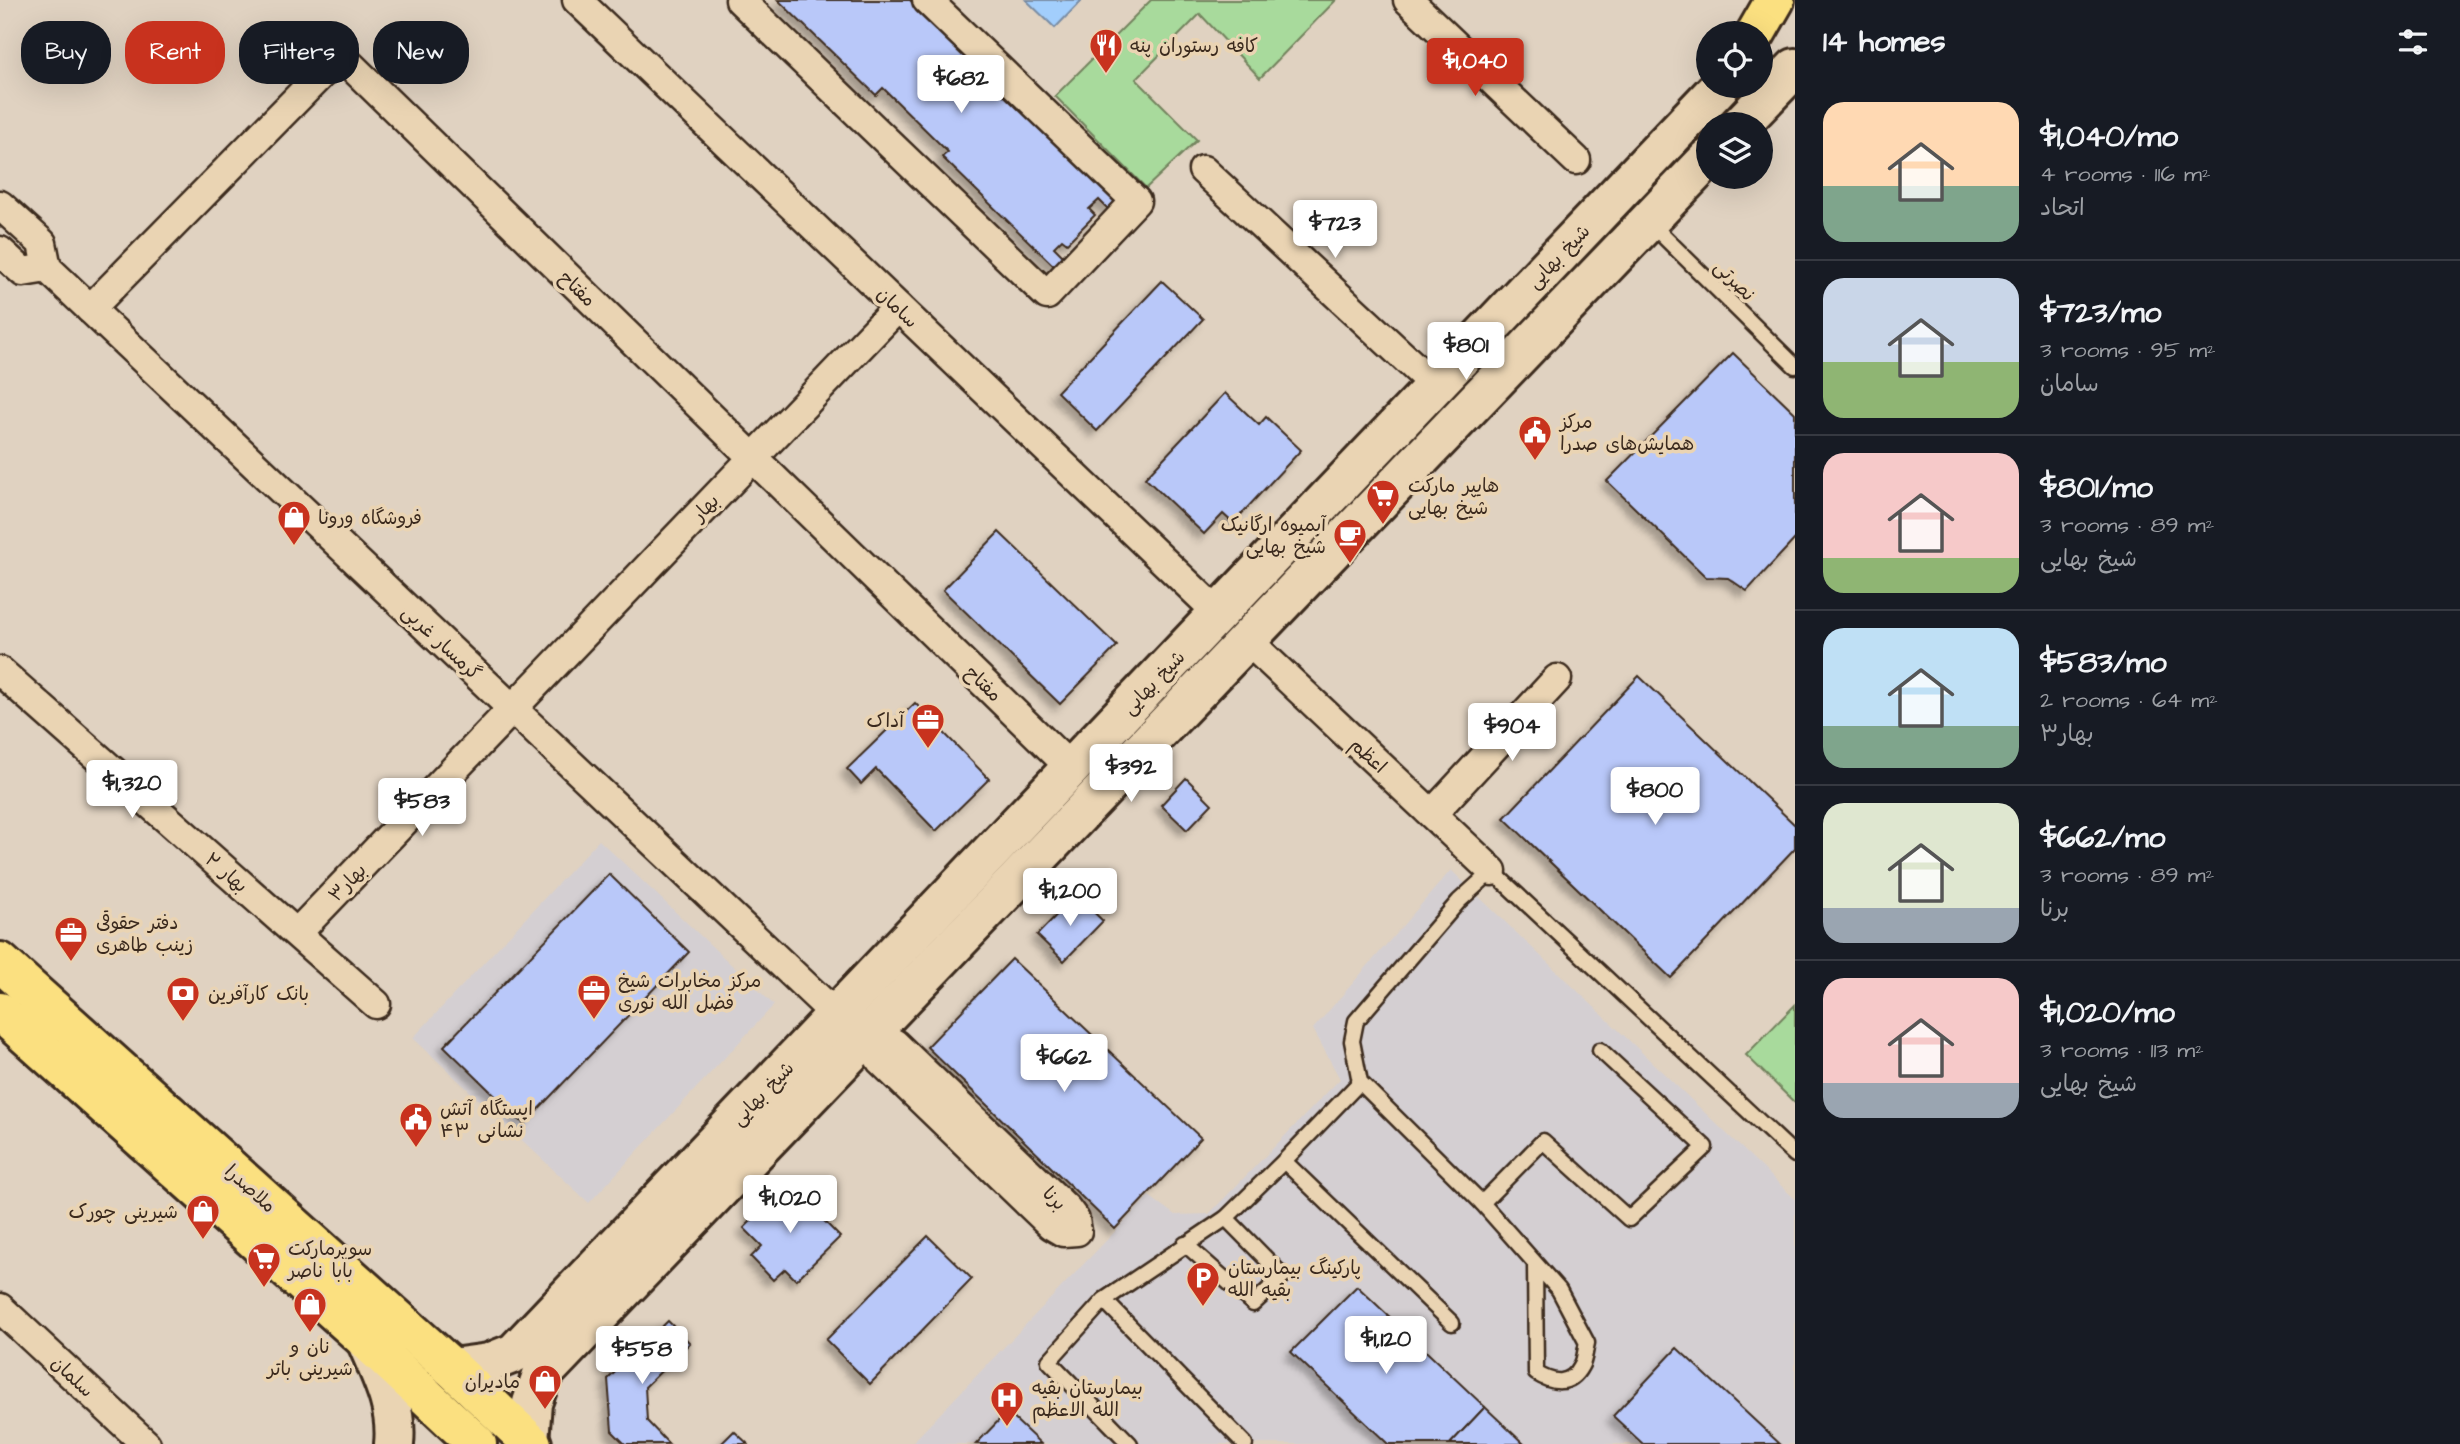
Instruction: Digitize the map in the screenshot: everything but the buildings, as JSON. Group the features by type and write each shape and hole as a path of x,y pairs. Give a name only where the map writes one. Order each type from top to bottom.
{"main road":[{"path":"1763,21 1775,0"},
{"path":"1773,30 1795,7"},
{"path":"1753,112 1795,68"},
{"name":"شیخ بهایی","path":"452,1368 489,1363 514,1353 1709,98"},
{"name":"شیخ بهایی","path":"531,1443 532,1403 542,1375 1696,171"},
{"path":"1472,346 1501,375"},
{"path":"1219,613 1247,640"},
{"name":"ملاصدرا","path":"0,962 452,1368 531,1443"},
{"name":"ملاصدرا","path":"0,1012 366,1339 477,1444"},
{"path":"366,1339 403,1437"},
{"path":"489,1363 532,1403"}],"street":[{"path":"740,0 1046,295 1136,201 927,0"},
{"path":"1408,0 1576,160"},
{"name":"سامان","path":"590,4 898,307 1219,613"},
{"name":"مفتاح","path":"90,309 340,55 1071,768"},
{"path":"1203,170 1435,386"},
{"name":"گرمسار غربی","path":"0,205 42,243 47,268 836,1015"},
{"path":"0,251 23,272 47,268"},
{"name":"بهار","path":"512,708 898,307"},
{"name":"اعظم","path":"1247,640 1492,871"},
{"name":"بهار ۲","path":"0,671 376,1004"},
{"path":"1432,814 1557,679"},
{"name":"بهار۳","path":"297,933 512,708"},
{"name":"برنا","path":"869,1034 895,1044 1066,1208 1075,1220 1077,1231 1063,1232 1051,1224 881,1060 869,1034"},
{"name":"سلمان","path":"0,1307 146,1444"}],"lane":[{"name":"نصرتی","path":"1648,221 1795,366"},
{"path":"1535,1263 1536,1373 1550,1382 1568,1380 1581,1366 1587,1343 1559,1290 1482,1203 1360,1082 1352,1041 1356,1021 1459,901 1492,871 1795,1156"},
{"path":"1482,1203 1543,1141 1629,1219 1705,1147 1600,1050"},
{"path":"1130,1444 1049,1361 1104,1300 1226,1218 1360,1082"},
{"path":"1284,1161 1452,1323"},
{"path":"1185,1244 1253,1304 1283,1276 1226,1218"},
{"path":"1104,1300 1245,1444"}],"shaded area":[{"name":"مرکز مخابرات شیخ فضل الله نوری","path":"599,840 774,1005 589,1203 413,1038"},
{"path":"1451,870 1795,1199 1795,1444 911,1444 1149,1196 1175,1215 1209,1214 1340,1079 1313,1029"}],"green space":[{"path":"1151,0 1336,0 1260,78 1200,14 1136,79 1197,140 1146,188 1055,96"},
{"path":"1795,1005 1795,1103 1746,1055"}],"water":[{"path":"1026,0 1082,0 1055,28"}],"place":[{"name":"کافه رستوران پنه","path":"1106,75"},
{"name":"مرکز همایش‌های صدرا","path":"1535,462"},
{"name":"هایپر مارکت شیخ بهایی","path":"1383,526"},
{"name":"فروشگاه ورونا","path":"294,547"},
{"name":"آبمیوه ارگانیک شیخ بهایی","path":"1350,565"},
{"name":"آداک","path":"928,750"},
{"name":"دفتر حقوقی زینب طاهری","path":"71,963"},
{"name":"مرکز مخابرات شیخ فضل الله نوری","path":"594,1021"},
{"name":"بانک کارآفرین","path":"183,1023"},
{"name":"ایستگاه آتش نشانی ۴۳","path":"416,1149"},
{"name":"شیرینی چورک","path":"203,1241"},
{"name":"سوپرمارکت بابا ناصر","path":"264,1289"},
{"name":"پارکینگ بیمارستان بقیه الله","path":"1203,1308"},
{"name":"نان و شیرینی باتر","path":"310,1334"},
{"name":"مادیران","path":"545,1411"},
{"name":"بیمارستان بقیه الله الاعظم","path":"1007,1428"}]}
